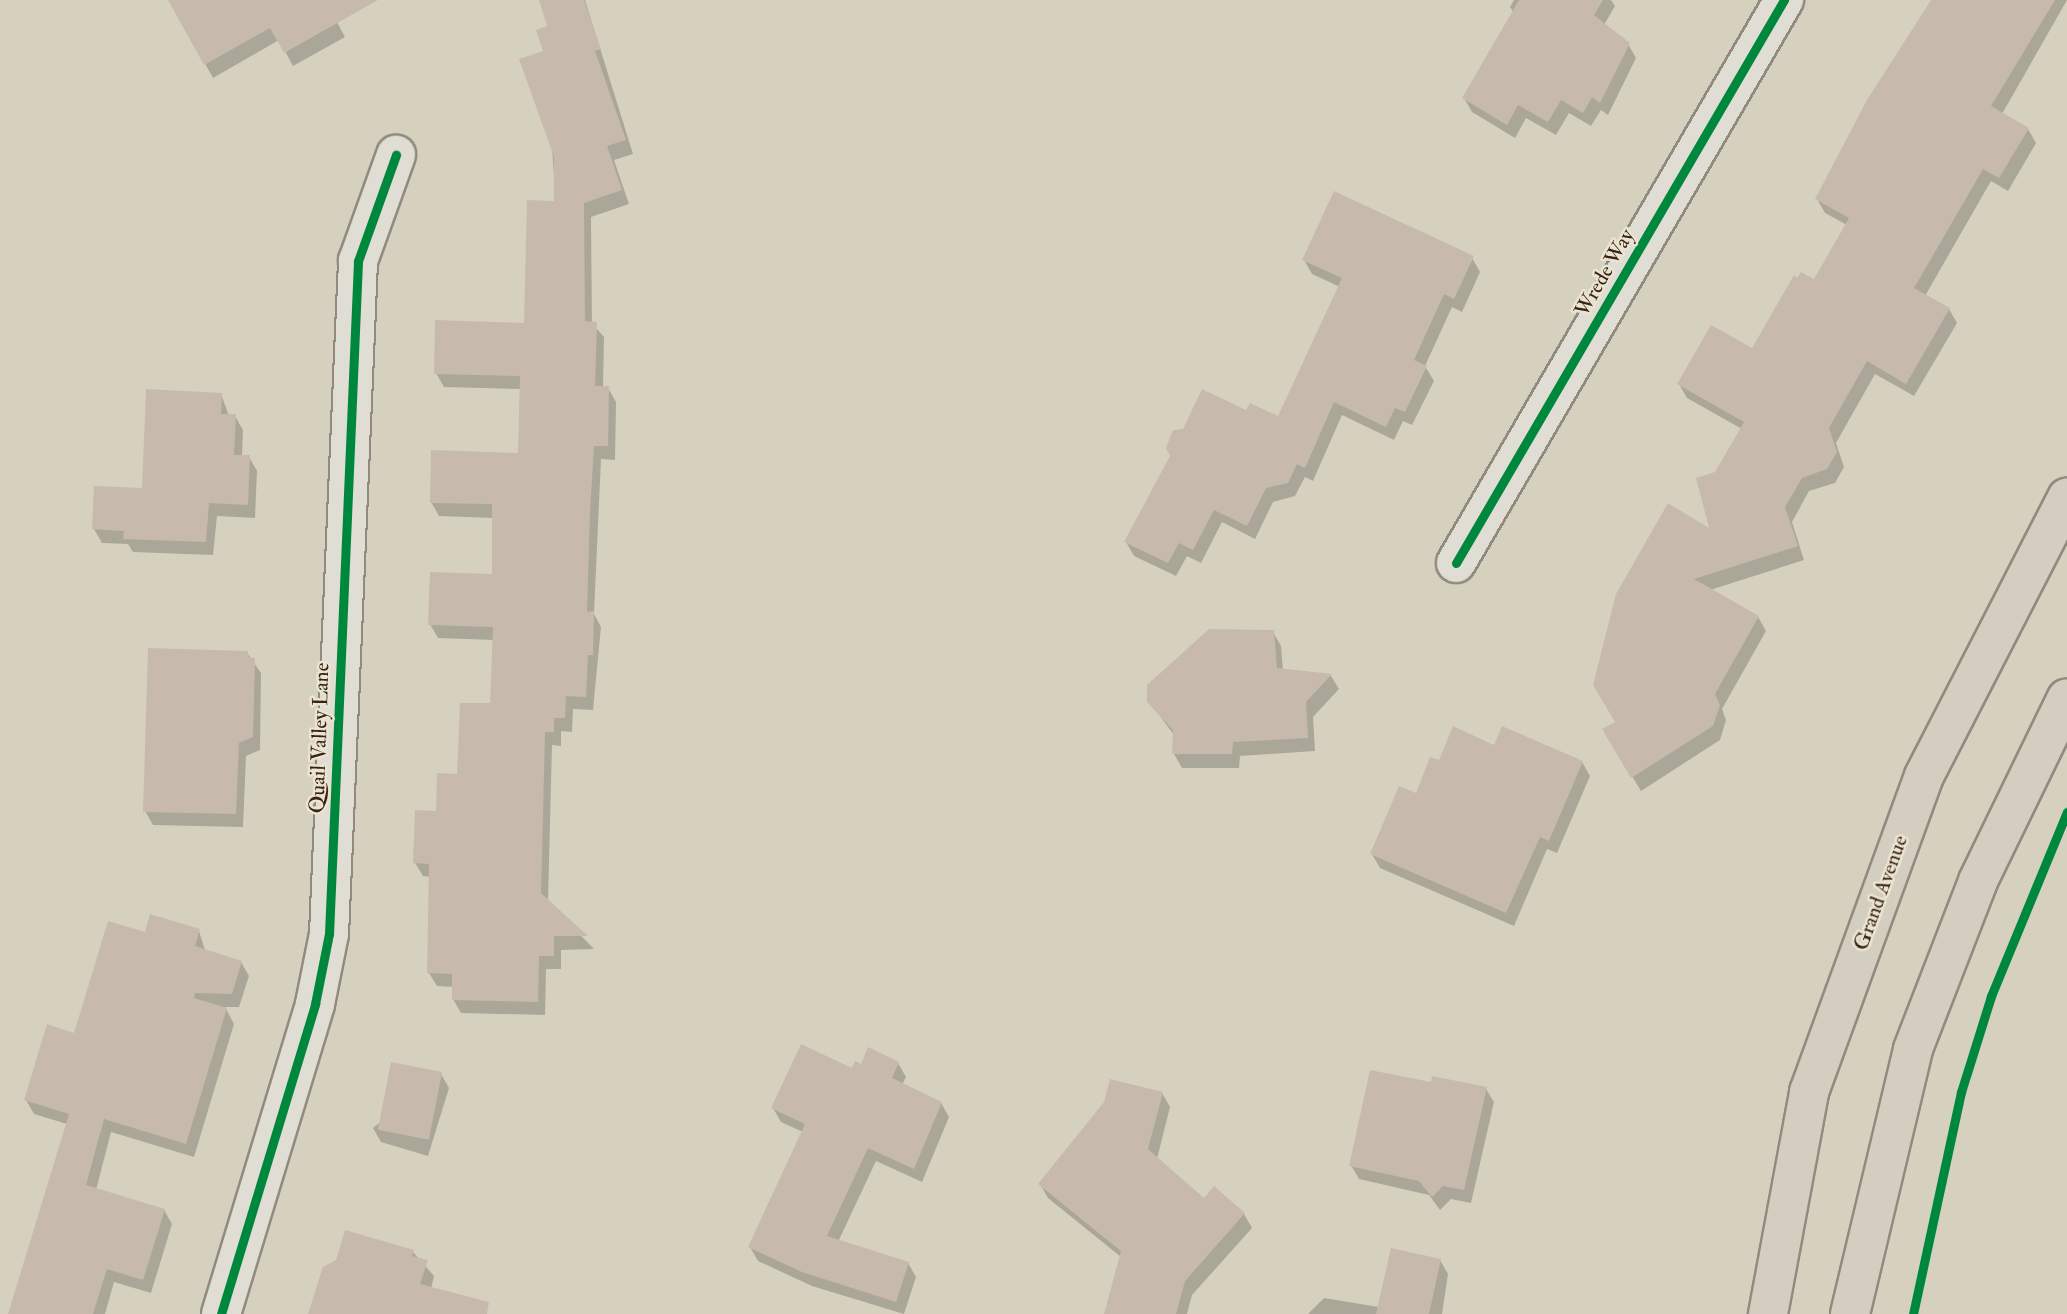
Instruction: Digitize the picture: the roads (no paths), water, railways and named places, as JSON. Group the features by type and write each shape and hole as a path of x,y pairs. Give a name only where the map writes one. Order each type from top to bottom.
{"main road":[{"name":"Grand Avenue","path":"1768,1314 1809,1092 1924,776 2067,498"},
{"path":"1850,1314 1913,1049 1978,881 2067,698"}],"street":[{"name":"Wrede Way","path":"1456,564 1784,0"},
{"name":"Quail Valley Lane","path":"221,1314 315,1003 329,934 358,261 396,155"}]}
